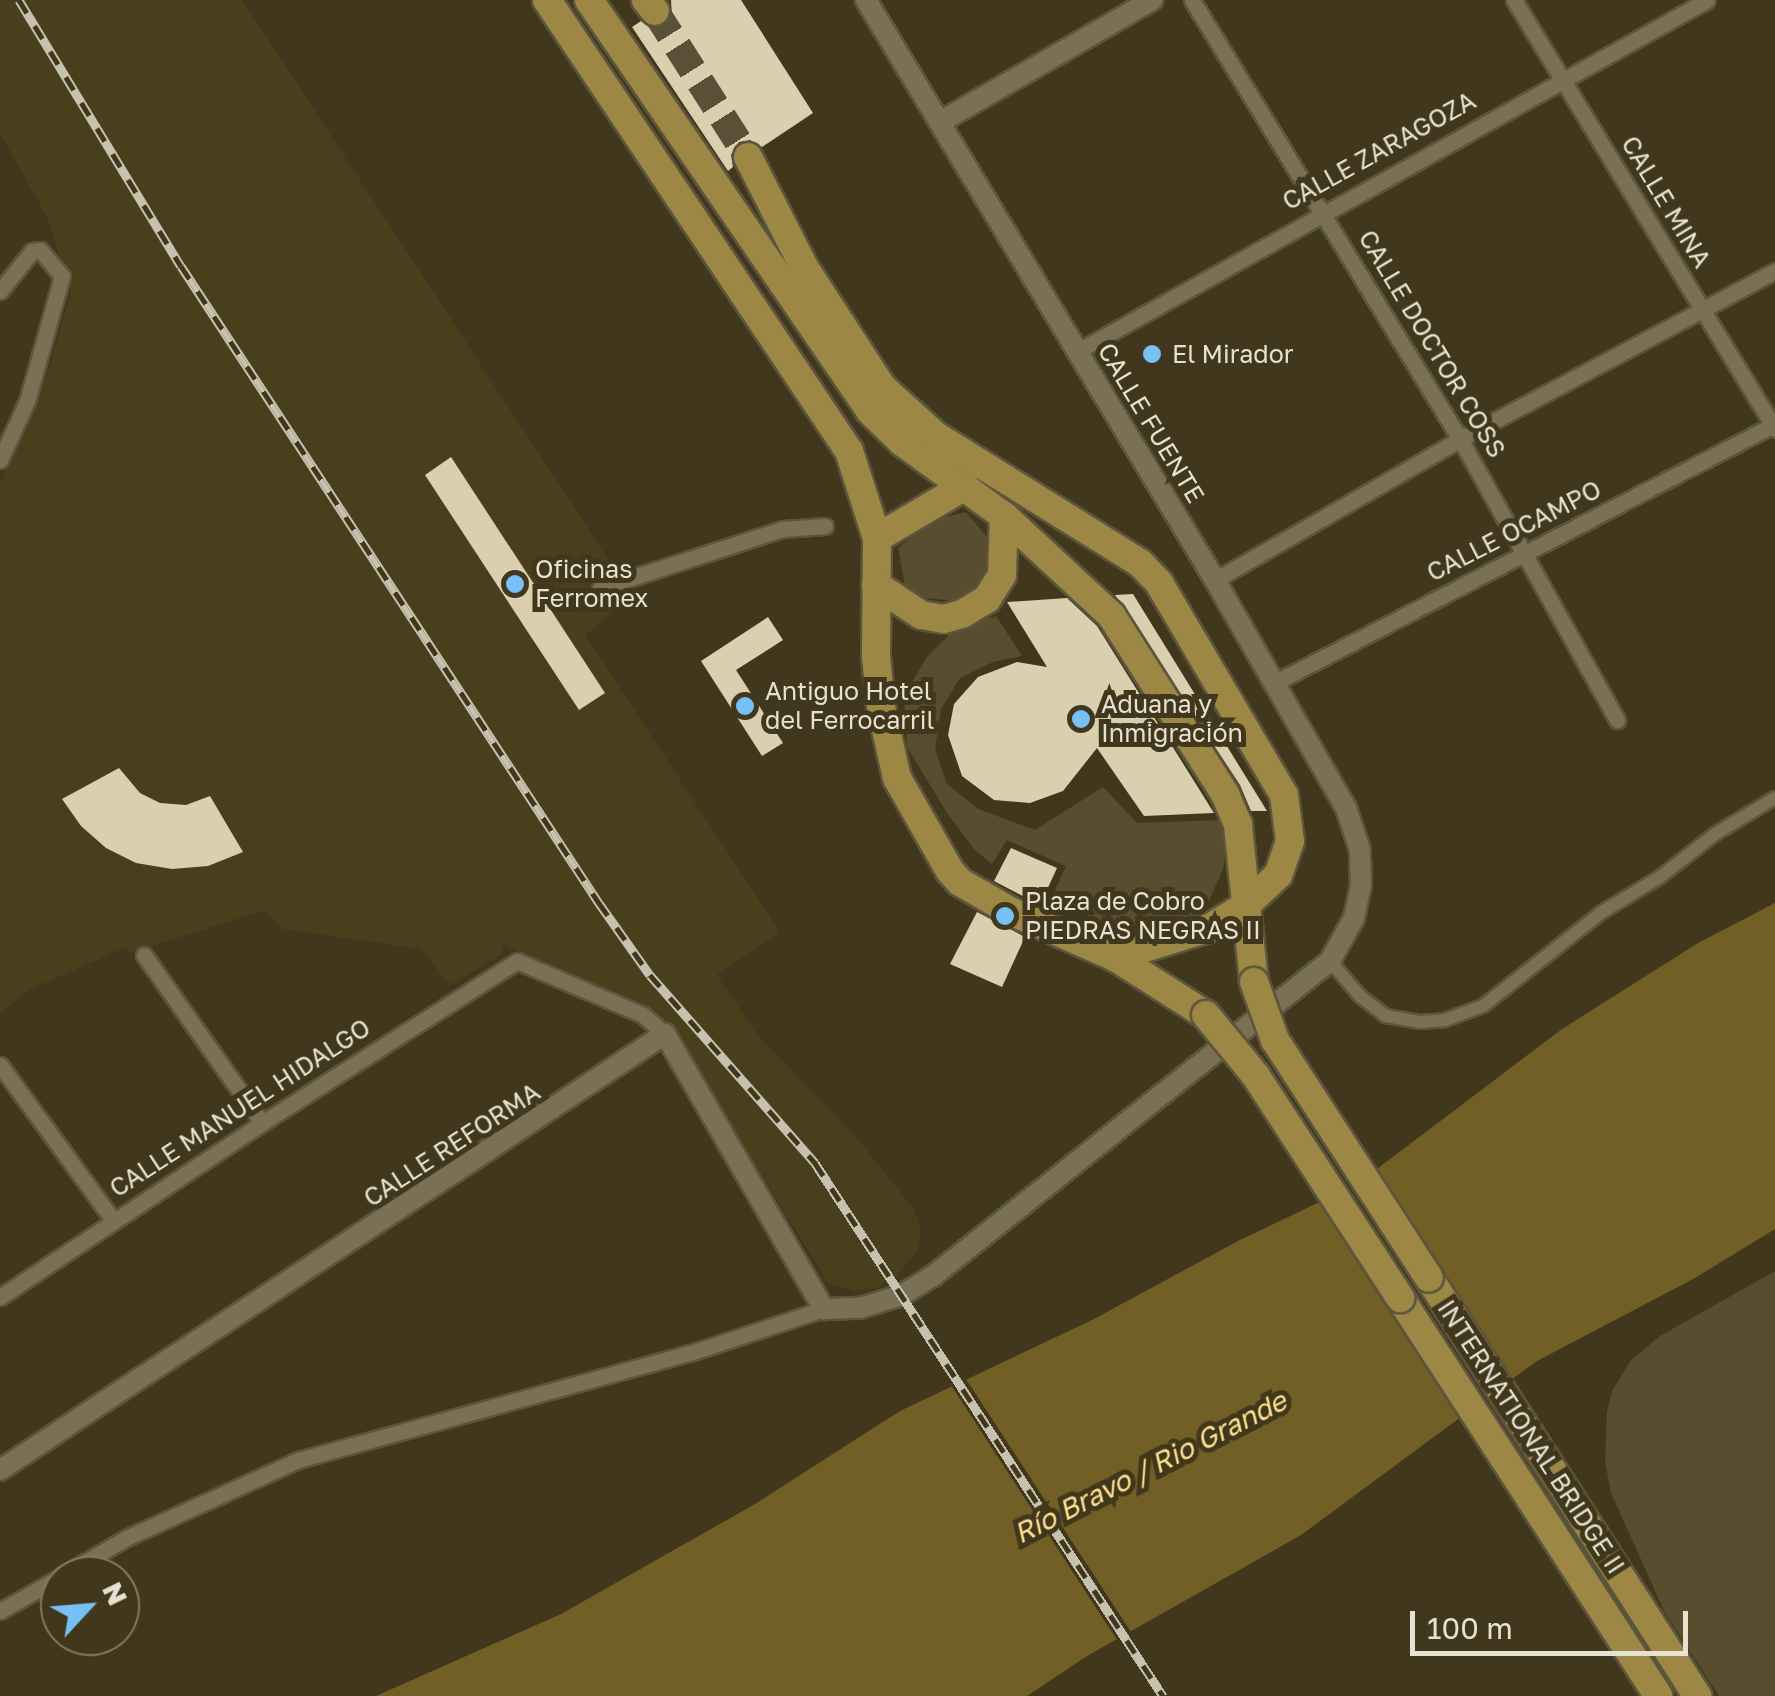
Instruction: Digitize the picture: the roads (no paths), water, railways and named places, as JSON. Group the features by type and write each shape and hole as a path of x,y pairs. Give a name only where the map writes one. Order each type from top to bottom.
{"highway":[{"path":"547,0 849,451 877,538 876,585 921,615 944,619 962,614 987,599 1002,575 1004,516 902,442 870,412 589,0"},
{"path":"748,157 804,268 882,387 907,414 1116,546 1159,583 1284,795 1290,841 1278,875 1245,906 1174,942 1116,957"},
{"path":"877,538 964,486"},
{"name":"INTERNATIONAL BRIDGE II","path":"1004,516 1110,615 1215,777 1238,825 1254,982 1275,1040 1697,1696"},
{"name":"INTERNATIONAL BRIDGE II","path":"876,585 881,708 896,778 950,871 960,882 1010,912 1116,957 1206,1016 1256,1076 1658,1696"}],"street":[{"name":"CALLE FUENTE","path":"866,0 1276,682 1346,808 1360,850 1362,885 1354,918 1330,961"},
{"path":"940,122 1152,0"},
{"name":"CALLE DOCTOR COSS","path":"1192,0 1460,439 1617,720"},
{"name":"CALLE MINA","path":"1514,0 1774,426"},
{"name":"CALLE ZARAGOZA","path":"1078,351 1322,211 1707,0"},
{"path":"0,292 24,255 40,250 59,270 62,284 27,400 0,460"},
{"path":"1215,580 1460,439 1775,272"},
{"name":"CALLE OCAMPO","path":"1276,682 1774,426"},
{"path":"600,588 783,529 825,526"},
{"path":"95,1556 298,1460 690,1353 824,1309 878,1305 902,1295 962,1253 1330,961 1360,996 1386,1016 1418,1022 1445,1020 1482,1006 1602,912 1660,877 1714,834 1775,798"},
{"path":"144,955 262,1123"},
{"name":"CALLE MANUEL HIDALGO","path":"0,1297 510,965 524,961 643,1014 665,1034"},
{"path":"665,1034 824,1309"},
{"name":"CALLE REFORMA","path":"0,1470 665,1034"},
{"path":"0,1065 113,1220"},
{"path":"0,1611 40,1588"}],"water":[{"name":"Río Bravo / Rio Grande","path":"1775,903 1775,1229 1695,1278 1537,1361 1301,1535 1087,1656 1027,1696 376,1696 561,1614 755,1504 900,1411 1094,1319 1238,1241 1357,1184 1562,1029 1698,943"}],"tunnel":[{"path":"655,11 748,157"}],"railway":[{"path":"19,0 181,266 599,903 650,975 815,1163 1163,1696"}],"place":[{"name":"El Mirador","path":"1152,354"},
{"name":"Oficinas Ferromex","path":"515,584"},
{"name":"Antiguo Hotel del Ferrocarril","path":"745,706"},
{"name":"Aduana y Inmigración","path":"1081,719"},
{"name":"Plaza de Cobro PIEDRAS NEGRAS II","path":"1005,916"}]}
